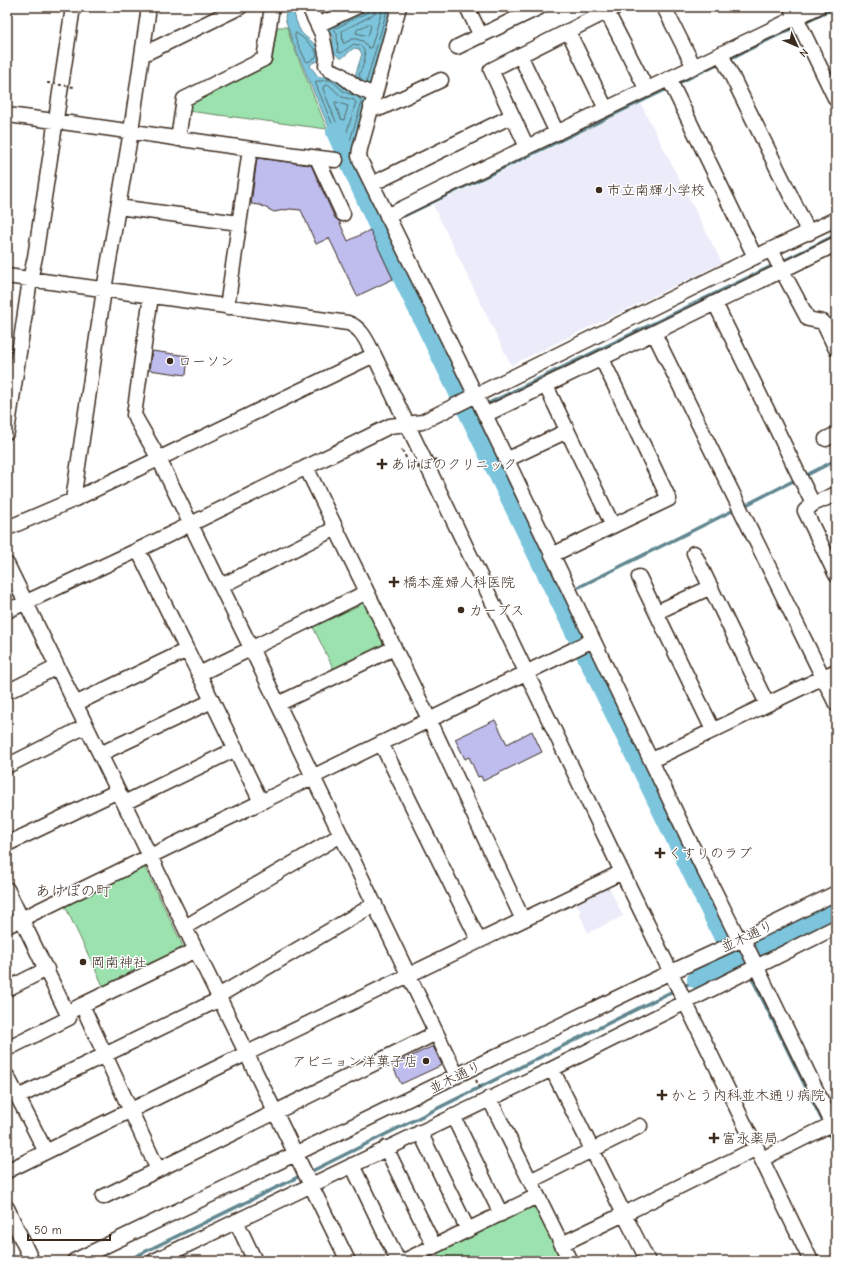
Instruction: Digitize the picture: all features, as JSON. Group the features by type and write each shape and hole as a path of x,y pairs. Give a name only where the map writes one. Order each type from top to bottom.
{"street":[{"path":"7,432 73,7"},
{"path":"74,500 104,290 131,131 149,7"},
{"path":"142,55 240,7"},
{"path":"178,139 184,99 264,59 272,7"},
{"path":"309,7 322,34 326,53 326,66 330,70 340,74 381,108 441,80"},
{"path":"318,25 356,7"},
{"path":"399,7 367,95 359,156 361,162 387,216 468,400 485,415 552,555 586,644 652,760 690,842 743,942 751,967 831,1124 624,1214 562,1244"},
{"path":"467,7 481,36"},
{"path":"457,47 540,7"},
{"path":"664,7 694,67"},
{"path":"387,216 606,109 647,90 671,84 694,67 724,58 818,7"},
{"path":"527,147 491,70 612,9 647,90"},
{"path":"797,18 836,100"},
{"path":"568,31 606,109"},
{"path":"520,55 557,133"},
{"path":"724,58 809,233"},
{"path":"671,84 755,257"},
{"path":"7,115 336,160"},
{"path":"372,184 512,116"},
{"path":"227,307 250,149"},
{"path":"317,158 343,214"},
{"path":"118,207 239,223"},
{"path":"485,415 715,303 777,262 809,233 836,220"},
{"path":"7,611 138,550 390,426 422,422 755,257 777,262 836,244"},
{"path":"777,262 808,319 823,322 836,349"},
{"path":"7,276 348,323 359,329 374,355 622,872 811,1261"},
{"path":"151,296 134,415 158,459 221,586 457,1076"},
{"path":"715,303 813,504"},
{"path":"654,333 836,704"},
{"path":"7,527 74,500 374,355"},
{"path":"552,555 669,499 602,359"},
{"path":"546,386 613,526"},
{"path":"506,460 567,431"},
{"path":"306,466 429,720 523,920"},
{"path":"836,494 813,504 805,511 832,556 836,575"},
{"path":"221,586 336,528"},
{"path":"138,550 261,802"},
{"path":"694,553 768,704"},
{"path":"7,564 348,1261"},
{"path":"640,577 713,730"},
{"path":"657,612 711,587"},
{"path":"199,674 367,592"},
{"path":"7,926 586,644"},
{"path":"278,704 394,648"},
{"path":"75,704 187,650"},
{"path":"7,692 58,667"},
{"path":"652,760 768,704 825,682 836,671"},
{"path":"100,754 212,701"},
{"path":"7,766 86,726"},
{"path":"381,743 479,941"},
{"path":"7,844 236,749"},
{"path":"185,927 341,835"},
{"path":"7,1171 129,1110 622,872"},
{"path":"7,889 47,969 69,1018 7,1049"},
{"name":"並木通り","path":"74,1261 304,1171 457,1076 673,977 836,893"},
{"path":"18,1097 104,1056 219,997 375,904"},
{"path":"154,1261 170,1257 236,1221 304,1171 352,1165 453,1116 485,1096 552,1069 684,999 836,927"},
{"path":"67,1013 196,950"},
{"path":"7,989 47,969"},
{"path":"82,1005 104,1056 158,1170"},
{"path":"103,1197 436,1033"},
{"path":"552,1069 648,1261"},
{"path":"7,1076 46,1152"},
{"path":"485,1096 570,1261"},
{"path":"453,1116 501,1214"},
{"path":"530,1181 640,1126"},
{"path":"420,1132 468,1230"},
{"path":"386,1148 434,1246"},
{"path":"352,1165 398,1261"},
{"path":"404,1261 537,1196"},
{"path":"7,1208 32,1261"},
{"path":"236,1221 255,1261"}],"path":[{"path":"48,84 74,87 74,89"},
{"path":"403,451 413,470 438,458 438,456"},
{"path":"475,1079 485,1096"}],"shaded area":[{"path":"641,104 722,263 511,365 433,205"},
{"path":"608,885 623,916 588,933 579,913 581,912 575,901"}],"green space":[{"path":"277,27 287,27 327,129 188,111 192,100 272,61"},
{"path":"359,599 365,603 385,642 382,649 335,672 311,623"},
{"path":"142,866 145,868 184,948 105,990 64,904"},
{"path":"533,1204 537,1207 564,1261 440,1261 436,1251"}],"water":[{"path":"287,7 293,7 301,32 319,50 320,60 312,63 310,66 320,78 327,75 346,89 352,91 358,81 355,76 362,54 359,49 354,48 342,58 338,56 333,49 333,35 328,33 325,28 370,7 392,7 370,86 361,94 366,100 352,148 355,159 341,156 292,40 285,18"}],"building":[{"path":"257,158 311,165 335,218 339,221 348,241 370,230 393,279 357,296 329,238 316,244 301,210 290,209 274,212 260,205 251,204"},
{"path":"152,351 188,356 186,375 149,370"},
{"path":"495,720 507,744 532,731 542,752 483,781 481,776 478,777 469,757 465,759 455,739"},
{"path":"433,1046 442,1065 401,1084 392,1065"}],"waterway":[{"path":"802,23 836,7"},
{"path":"727,60 797,26"},
{"path":"675,85 721,62"},
{"path":"404,216 669,88"},
{"path":"336,132 386,243 725,940"},
{"path":"781,262 836,235"},
{"path":"489,403 776,264"},
{"path":"803,477 836,460"},
{"path":"742,507 797,479"},
{"path":"579,587 736,509"},
{"path":"558,597 562,595"},
{"path":"643,772 649,769"},
{"path":"697,979 836,912"},
{"path":"742,958 747,968"},
{"path":"750,974 824,1124"},
{"path":"681,988 697,979"},
{"path":"308,1173 675,990"},
{"path":"827,1130 836,1149"},
{"path":"126,1261 302,1175"}],"place":[{"name":"市立南輝小学校","path":"599,190"},
{"name":"ローソン","path":"170,361"},
{"name":"あけぼのクリニック","path":"382,464"},
{"name":"橋本産婦人科医院","path":"394,582"},
{"name":"カーブス","path":"461,610"},
{"name":"くすりのラブ","path":"660,853"},
{"name":"岡南神社","path":"83,962"},
{"name":"アビニョン洋菓子店","path":"426,1061"},
{"name":"かとう内科並木通り病院","path":"662,1095"},
{"name":"富永薬局","path":"714,1138"}],"district":[{"name":"あけぼの町","path":"73,891"}]}
